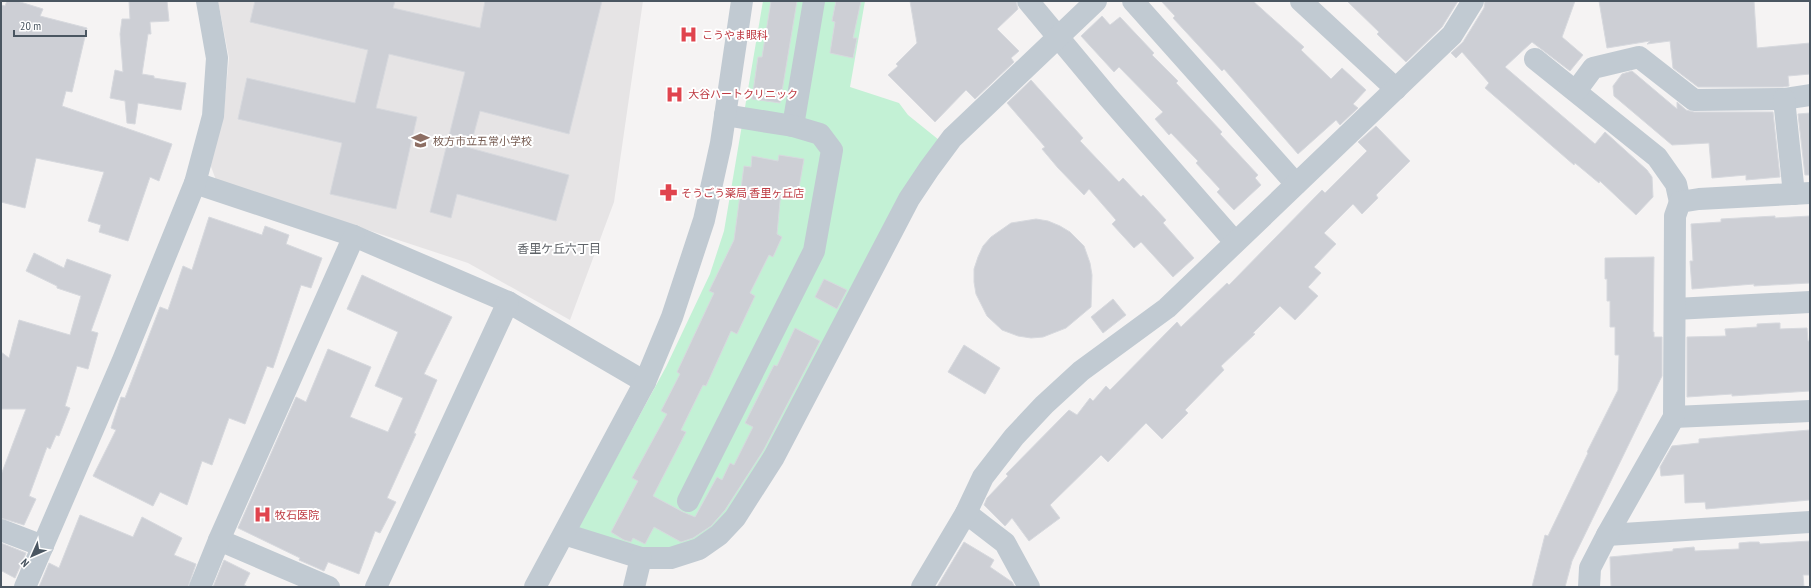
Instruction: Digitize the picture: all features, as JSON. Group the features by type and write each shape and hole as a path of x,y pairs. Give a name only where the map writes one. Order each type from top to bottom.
{"street":[{"path":"25,587 123,360 195,183 213,116 217,58 206,1"},
{"path":"535,587 645,382 672,317 704,220 721,143 742,1"},
{"path":"793,126 814,1"},
{"path":"1028,1 1058,38 1235,242"},
{"path":"564,534 641,558 671,558 699,549 719,535 735,518 774,457 906,205 929,168 952,138 1096,1"},
{"path":"1133,1 1296,184"},
{"path":"1301,1 1396,89"},
{"path":"922,587 966,513 983,477 1014,437 1044,405 1081,371 1167,308 1452,35 1473,1"},
{"path":"1576,91 1593,68 1639,57 1694,100 1784,98 1810,95"},
{"path":"1535,59 1657,157 1676,184 1680,202 1675,216 1674,418 1607,535 1590,568 1589,587"},
{"path":"1680,202 1699,199 1802,193 1784,98"},
{"path":"688,501 814,250 832,150 820,134 793,126 725,115"},
{"path":"195,183 354,236 508,302 645,382"},
{"path":"200,587 219,540 354,236"},
{"path":"376,587 508,302"},
{"path":"1674,309 1810,302"},
{"path":"1674,418 1810,411"},
{"path":"966,513 1005,543 1029,587"},
{"path":"1607,535 1810,522"},
{"path":"1,530 43,546"},
{"path":"219,540 329,587"},
{"path":"634,587 641,558"}],"shaded area":[{"name":"枚方市立五常小学校","path":"218,1 643,1 614,202 570,320 468,263 216,180 210,164 223,118 229,58"}],"green space":[{"path":"763,1 865,1 850,87 899,103 908,115 939,140 766,453 728,512 713,528 694,541 669,549 643,548 578,528 666,367 710,274 724,231"}],"building":[{"path":"7,1 17,1 43,9 40,16 87,28 72,92 66,91 62,106 172,144 159,181 150,177 128,241 99,232 101,225 88,221 104,172 36,158 25,208 1,202 1,5 5,6"},
{"path":"129,1 167,1 169,21 150,22 151,34 148,34 142,74 154,76 154,78 186,83 181,110 138,103 135,124 127,123 125,101 110,98 115,70 123,72 120,34 122,19 130,19"},
{"path":"255,1 395,1 393,8 480,28 485,1 602,1 569,134 480,111 470,148 569,175 556,221 457,194 451,218 430,212 465,72 389,54 376,108 417,117 396,209 330,194 342,143 238,119 247,78 355,103 368,50 250,22"},
{"path":"771,1 797,1 780,103 752,99 758,57 762,57"},
{"path":"836,1 861,1 853,38 857,38 853,58 830,53 835,22 832,21"},
{"path":"910,1 1016,1 1018,9 997,29 1019,51 1011,58 1014,62 975,99 966,90 935,122 888,75 898,66 896,64 917,43"},
{"path":"1161,1 1253,1 1304,47 1301,50 1331,79 1342,68 1366,90 1353,104 1358,108 1340,125 1336,120 1298,154 1224,69 1222,71 1173,18 1175,16"},
{"path":"1347,1 1458,1 1442,27 1406,62 1377,34 1379,32"},
{"path":"1485,1 1575,1 1562,37 1583,55 1570,71 1532,42 1505,67 1595,144 1605,132 1647,170 1652,177 1653,197 1636,215 1600,181 1599,183 1575,163 1574,165 1485,88 1489,83 1462,52 1456,58 1451,53 1463,42 1484,8"},
{"path":"1599,1 1754,1 1757,48 1810,43 1810,74 1788,76 1789,86 1783,87 1698,87 1673,68 1670,41 1647,44 1650,41 1607,48"},
{"path":"1102,16 1110,25 1120,17 1154,53 1152,55 1178,81 1176,83 1222,132 1220,134 1258,175 1255,178 1261,185 1234,210 1217,192 1220,189 1196,163 1198,161 1171,133 1169,135 1155,119 1163,112 1119,67 1114,72 1081,36"},
{"path":"1632,71 1677,109 1677,102 1686,110 1694,112 1773,112 1780,177 1746,180 1746,175 1712,178 1709,143 1672,145 1614,96 1613,86 1622,74"},
{"path":"1031,80 1083,138 1080,141 1119,182 1123,178 1141,197 1143,195 1166,220 1163,223 1194,258 1173,277 1141,242 1134,248 1112,224 1116,220 1089,189 1084,195 1058,168 1042,149 1045,147 1007,103"},
{"path":"1810,113 1810,175 1805,175 1798,114"},
{"path":"1376,126 1410,161 1376,195 1378,198 1362,214 1353,204 1324,233 1336,244 1314,267 1321,273 1308,287 1318,296 1295,320 1280,306 1253,333 1255,334 1221,366 1224,370 1185,410 1188,413 1162,439 1146,423 1108,462 1101,455 1050,505 1060,518 1029,541 1012,518 1005,526 984,505 987,498 1008,476 1006,474 1069,410 1077,415 1090,398 1093,401 1106,386 1110,390 1177,322 1181,327 1227,283 1229,285 1322,190 1325,193 1367,151 1358,142"},
{"path":"779,155 804,159 798,193 781,190 777,234 782,237 773,257 769,255 750,293 755,296 737,334 731,331 706,386 703,385 681,430 686,432 653,496 695,517 717,477 722,480 730,463 734,465 753,427 745,423 774,365 777,366 795,328 820,341 763,451 725,510 711,526 693,538 681,542 654,527 645,544 633,538 631,542 624,540 611,532 638,481 632,478 667,414 661,411 680,374 677,372 714,293 709,291 734,240 744,166 751,167 752,156 778,161"},
{"path":"1775,216 1775,218 1810,216 1810,283 1754,286 1754,284 1692,289 1690,261 1693,261 1691,224 1721,222 1721,219"},
{"path":"209,217 262,235 265,226 289,235 286,244 322,258 311,288 301,285 273,368 267,366 245,424 229,418 212,465 202,461 187,505 160,492 153,506 93,476 116,430 111,428 121,397 125,398 160,307 168,310 183,266 192,270"},
{"path":"1036,219 1048,221 1060,226 1070,232 1084,246 1090,263 1092,275 1091,307 1066,328 1043,337 1031,338 1018,336 1002,330 987,316 976,294 974,269 983,246 991,237 1011,223"},
{"path":"34,253 64,268 67,259 111,275 91,331 98,333 88,369 77,366 65,406 70,408 59,436 56,435 50,449 47,447 29,496 36,499 24,525 1,518 1,475 26,409 1,409 1,352 9,358 19,320 70,335 81,296 57,288 57,286 26,271"},
{"path":"1654,257 1653,332 1654,337 1662,337 1662,376 1572,561 1565,587 1532,587 1545,535 1548,536 1618,390 1619,355 1615,355 1615,327 1610,327 1610,301 1607,301 1605,258"},
{"path":"362,275 452,317 424,374 437,380 414,433 416,434 387,498 396,502 380,533 375,531 359,574 328,562 324,571 299,560 300,558 238,528 296,397 306,402 328,349 371,367 350,417 388,432 403,398 375,386 398,332 347,309"},
{"path":"824,279 847,290 837,309 815,297"},
{"path":"1113,299 1126,315 1103,333 1091,317"},
{"path":"1780,323 1780,329 1807,328 1808,341 1810,341 1810,391 1687,397 1687,337 1726,336 1725,329 1757,327 1757,324"},
{"path":"964,345 1000,368 985,394 948,372"},
{"path":"1810,430 1810,500 1706,509 1705,502 1685,503 1684,474 1661,476 1660,467 1672,446 1699,443 1699,439"},
{"path":"80,515 133,537 142,517 182,538 174,555 196,564 188,587 39,587 49,563 59,568"},
{"path":"1810,541 1810,575 1803,575 1804,587 1611,587 1610,557 1673,551 1673,549 1694,547 1695,551 1739,549 1739,543 1750,542 1759,542 1760,544"},
{"path":"964,542 994,560 990,567 1012,582 1015,587 937,587"},
{"path":"1,543 26,553 15,578 2,571 1,573"},
{"path":"224,560 250,573 244,585 248,587 213,587"}],"place":[{"name":"こうやま眼科","path":"689,35"},
{"name":"大谷ハートクリニック","path":"675,94"},
{"name":"枚方市立五常小学校","path":"420,141"},
{"name":"そうごう薬局 香里ヶ丘店","path":"668,193"},
{"name":"牧石医院","path":"262,515"}],"district":[{"name":"香里ケ丘六丁目","path":"559,249"}]}
